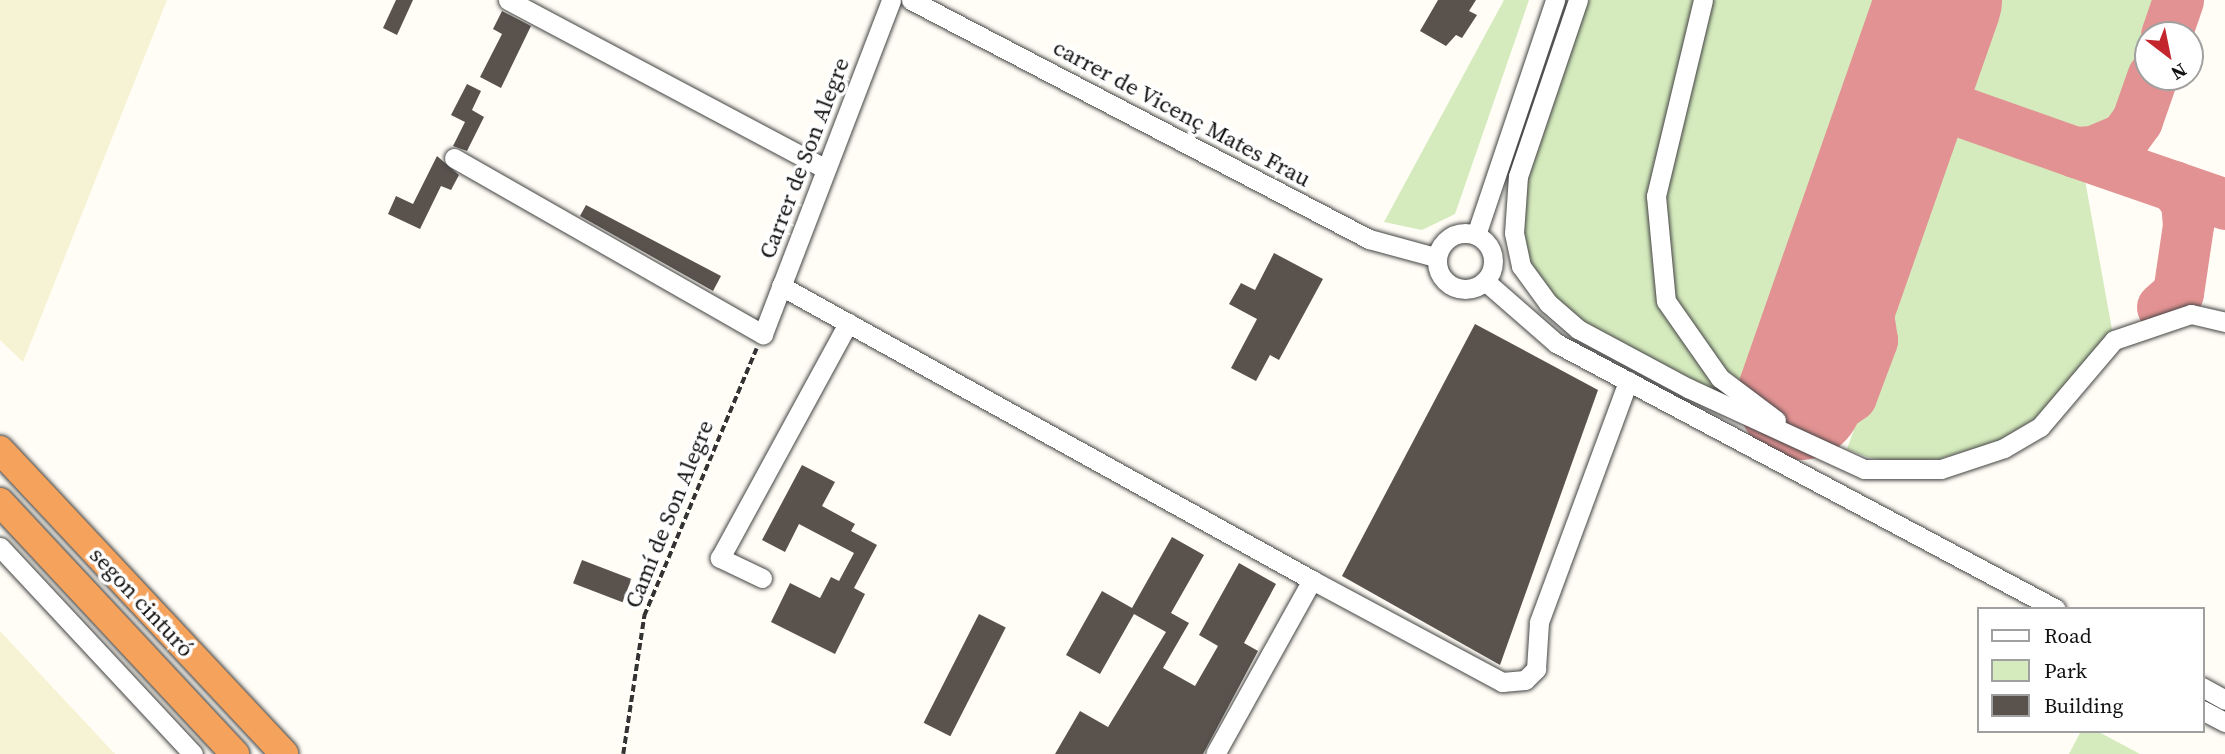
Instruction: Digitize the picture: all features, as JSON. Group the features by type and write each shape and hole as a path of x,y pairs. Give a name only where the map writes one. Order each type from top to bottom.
{"highway":[{"name":"segon cinturó","path":"0,450 284,754"},
{"name":"segon cinturó","path":"0,502 235,754"}],"street":[{"path":"508,0 826,169"},
{"name":"Carrer de Son Alegre","path":"763,334 891,0"},
{"name":"carrer de Vicenç Mates Frau","path":"911,0 1369,239 1435,257"},
{"path":"1476,234 1555,0"},
{"path":"1578,0 1518,176 1514,233 1521,266 1539,294 1578,329 1813,448 1864,469 1941,469 2004,448 2040,428 2114,340 2191,314 2225,322"},
{"path":"1703,0 1656,196 1666,301 1720,378 1813,448"},
{"path":"454,158 763,334"},
{"path":"1461,234 1476,234 1492,258 1485,281 1472,290 1452,285 1440,273 1435,257 1441,244 1461,234"},
{"path":"1485,281 1556,343 2052,607"},
{"path":"781,286 1502,682 1525,680 1536,669 1539,622 1628,381"},
{"path":"762,578 720,558 848,323"},
{"path":"0,547 193,754"},
{"path":"1215,754 1312,580"},
{"path":"2204,688 2225,699"},
{"path":"2204,711 2225,722"}],"path":[{"name":"Camí de Son Alegre","path":"623,754 644,616 763,334"}],"shaded area":[{"path":"0,0 167,0 23,362 0,340"},
{"path":"0,631 115,754 0,754"}],"green space":[{"path":"1504,0 1529,0 1455,214 1422,230 1384,222"},
{"path":"1578,0 1904,0 1758,415 1610,347 1521,266 1518,176"},
{"path":"1972,0 2160,0 2153,21 2134,21 2134,79 2125,107 2097,126 2068,133 1974,100 1960,85 1954,51"},
{"path":"1952,129 1969,130 2083,169 2113,335 2052,408 1998,441 1939,459 1896,462 1867,457 1847,449 1885,343 1873,280 1920,153"},
{"path":"2080,733 2101,733 2140,754 2069,754"}],"building":[{"path":"396,0 413,0 397,35 383,28"},
{"path":"1438,0 1476,0 1469,11 1477,15 1462,38 1456,35 1446,46 1420,31"},
{"path":"502,11 531,26 501,88 480,77 502,34 493,29"},
{"path":"467,84 481,91 472,110 484,117 467,151 453,146 465,122 451,115"},
{"path":"437,156 459,175 451,190 441,186 420,229 388,214 396,196 413,204"},
{"path":"586,205 721,276 713,291 580,216"},
{"path":"1274,253 1323,279 1279,360 1270,355 1256,381 1231,368 1257,319 1229,304 1241,283 1255,290"},
{"path":"1475,324 1598,390 1500,665 1342,576"},
{"path":"802,465 835,482 822,506 855,524 851,531 877,545 854,588 865,594 835,654 771,622 790,583 820,598 831,577 839,581 854,553 799,524 785,552 762,540"},
{"path":"1172,537 1204,555 1171,613 1189,623 1163,668 1195,686 1218,646 1199,635 1239,563 1276,584 1244,643 1258,651 1203,754 1055,754 1080,711 1108,727 1166,632 1134,614 1100,674 1066,655 1102,591 1132,608"},
{"path":"582,560 631,579 623,602 573,583"},
{"path":"979,614 1006,628 950,736 924,723"}],"taxiway":[{"path":"2171,21 2178,0"},
{"path":"1924,45 1925,77 1948,107 2075,152 2093,151 2124,138 2137,120 2147,91"},
{"path":"1857,243 1833,307 1798,344 1790,365 1793,388 1818,407 1838,405 1851,396 1872,340 1857,243 1894,136 1919,112 1948,107"},
{"path":"2075,152 2225,204"},
{"path":"2162,307 2178,293 2188,225 2186,202 2174,186"}],"runway":[{"path":"1800,397 1939,0"}]}
